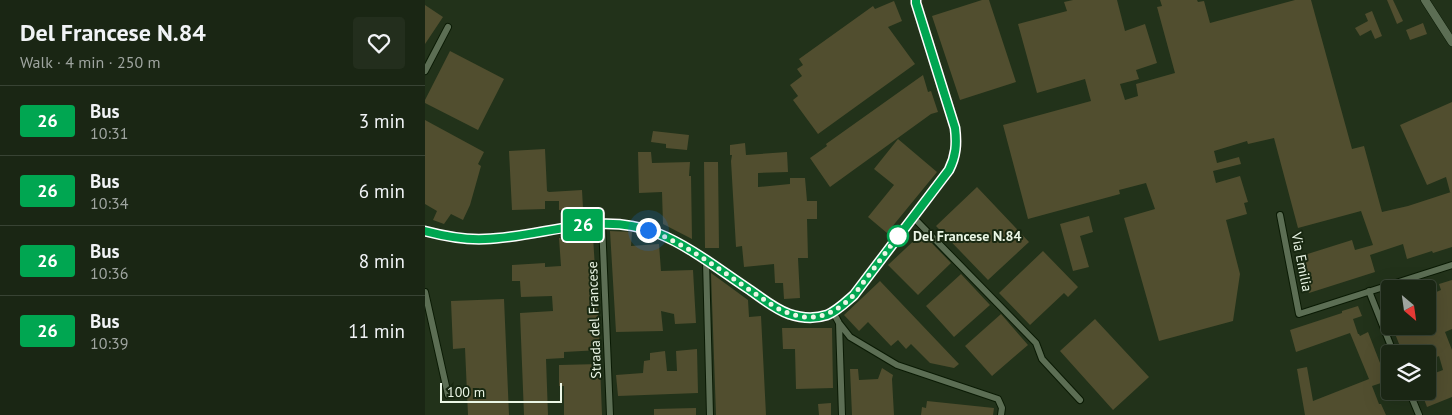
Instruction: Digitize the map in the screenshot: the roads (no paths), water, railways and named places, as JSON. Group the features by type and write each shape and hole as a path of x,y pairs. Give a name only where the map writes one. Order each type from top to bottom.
{"street":[{"path":"1425,0 1452,42"},
{"path":"425,231 452,237 485,239 563,227 602,223 627,224 657,233 677,243 766,301 788,313 802,317 818,317 833,312 854,295 949,170 955,157 956,142 953,123 916,1"},
{"path":"425,71 448,27"},
{"name":"Via Emilia","path":"1280,215 1299,314 1369,291"},
{"path":"913,217 1036,344 1042,359 1080,400"},
{"name":"Strada del Francese","path":"602,223 611,415"},
{"path":"706,261 711,415"},
{"path":"1390,345 1369,291 1452,265"},
{"path":"425,292 448,396"},
{"path":"833,312 850,337 897,366 998,399 1002,408 1001,415"},
{"path":"839,323 842,415"},
{"path":"1413,400 1419,415"}],"place":[{"name":"Del Francese N.84","path":"898,236"}]}
